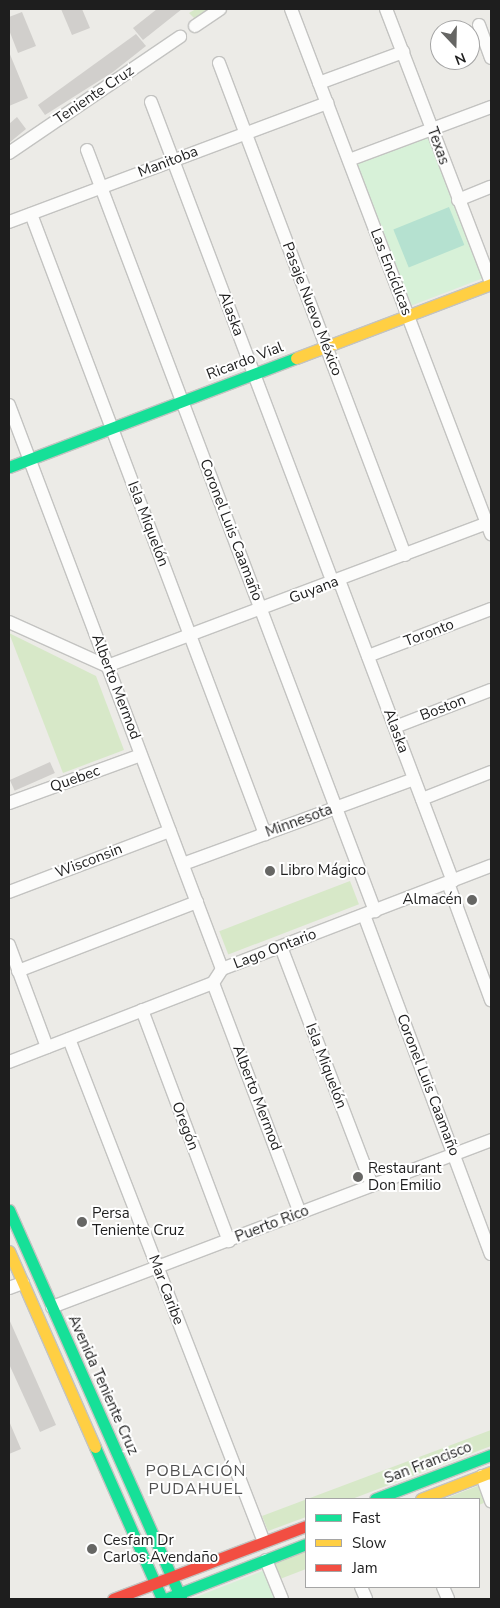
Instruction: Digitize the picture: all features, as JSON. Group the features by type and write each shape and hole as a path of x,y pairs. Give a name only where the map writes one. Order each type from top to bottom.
{"main road":[{"name":"Ricardo Vial","path":"9,467 491,284"},
{"name":"Avenida Teniente Cruz","path":"9,1210 180,1596"},
{"path":"9,1251 163,1599 180,1596 305,1544"},
{"name":"San Francisco","path":"378,1498 491,1455"},
{"name":"San Francisco","path":"424,1498 486,1474"},
{"path":"113,1599 305,1526"}],"street":[{"path":"195,26 220,9"},
{"name":"Las Encíclicas","path":"291,9 490,527"},
{"name":"Texas","path":"386,9 491,284"},
{"path":"480,28 491,58"},
{"name":"Teniente Cruz","path":"9,153 180,36"},
{"path":"319,83 403,52"},
{"name":"Pasaje Nuevo México","path":"219,63 405,555"},
{"name":"Alaska","path":"151,102 254,374 336,582 368,656 422,798 491,1000"},
{"name":"Manitoba","path":"9,222 327,103"},
{"path":"349,160 491,107"},
{"name":"Coronel Luis Caamaño","path":"87,150 336,808 370,913 491,1254"},
{"path":"458,200 491,187"},
{"name":"Isla Miquelón","path":"30,214 265,834"},
{"name":"Alberto Mermod","path":"9,406 222,969"},
{"name":"Guyana","path":"107,666 405,555 490,527"},
{"name":"Toronto","path":"368,656 491,609"},
{"path":"9,622 107,666"},
{"name":"Boston","path":"395,727 491,690"},
{"name":"Quebec","path":"9,804 141,755"},
{"path":"422,798 491,772"},
{"name":"Minnesota","path":"183,864 414,779"},
{"name":"Wisconsin","path":"9,892 170,830"},
{"name":"Lago Ontario","path":"213,983 222,969 491,866"},
{"path":"18,971 197,902"},
{"path":"9,945 47,1047"},
{"name":"Isla Miquelón","path":"281,947 372,1185"},
{"path":"9,1062 213,983"},
{"name":"Alberto Mermod","path":"213,983 300,1213"},
{"name":"Oregón","path":"142,1010 229,1241"},
{"name":"Mar Caribe","path":"69,1039 264,1542"},
{"name":"Puerto Rico","path":"52,1307 491,1140"},
{"path":"9,1288 23,1282"},
{"path":"486,1474 491,1501"},
{"path":"266,1560 282,1599"}],"green space":[{"path":"196,9 214,9 196,20 189,13"},
{"path":"429,136 483,278 412,305 357,164"},
{"path":"449,207 464,245 409,267 393,229"},
{"path":"9,633 96,676 124,750 63,773"},
{"path":"350,881 359,904 228,955 219,931"},
{"path":"491,1430 491,1446 355,1498 310,1498"},
{"path":"480,1485 486,1502 480,1505 480,1498 447,1498"},
{"path":"305,1499 305,1517 268,1531 262,1516"},
{"path":"305,1551 305,1569 280,1579 273,1563"},
{"path":"265,1570 275,1599 191,1599"}],"building":[{"path":"61,9 82,9 90,28 72,35"},
{"path":"157,9 182,9 143,40 133,28"},
{"path":"22,12 36,46 18,53 9,30 9,17"},
{"path":"136,34 146,46 113,72 45,115 38,105"},
{"path":"9,52 28,98 9,106"},
{"path":"17,117 26,129 9,143 9,124"},
{"path":"50,762 55,773 15,791 10,780"},
{"path":"9,1319 56,1425 40,1432 9,1364"},
{"path":"9,1421 21,1449 9,1454"}],"traffic: fast":[{"path":"9,467 296,358"},
{"path":"9,1210 181,1599"},
{"path":"95,1447 162,1599"},
{"path":"378,1498 491,1455"},
{"path":"165,1599 305,1544"}],"traffic: slow":[{"path":"296,358 491,284"},
{"path":"9,1251 95,1447"},
{"path":"424,1498 491,1472"}],"traffic: jam":[{"path":"113,1599 305,1526"}],"place":[{"name":"Libro Mágico","path":"270,871"},
{"name":"Almacén","path":"472,900"},
{"name":"Restaurant Don Emilio","path":"358,1177"},
{"name":"Persa Teniente Cruz","path":"82,1222"},
{"name":"Cesfam Dr Carlos Avendaño","path":"92,1549"}],"district":[{"name":"POBLACIÓN PUDAHUEL","path":"196,1480"}]}
